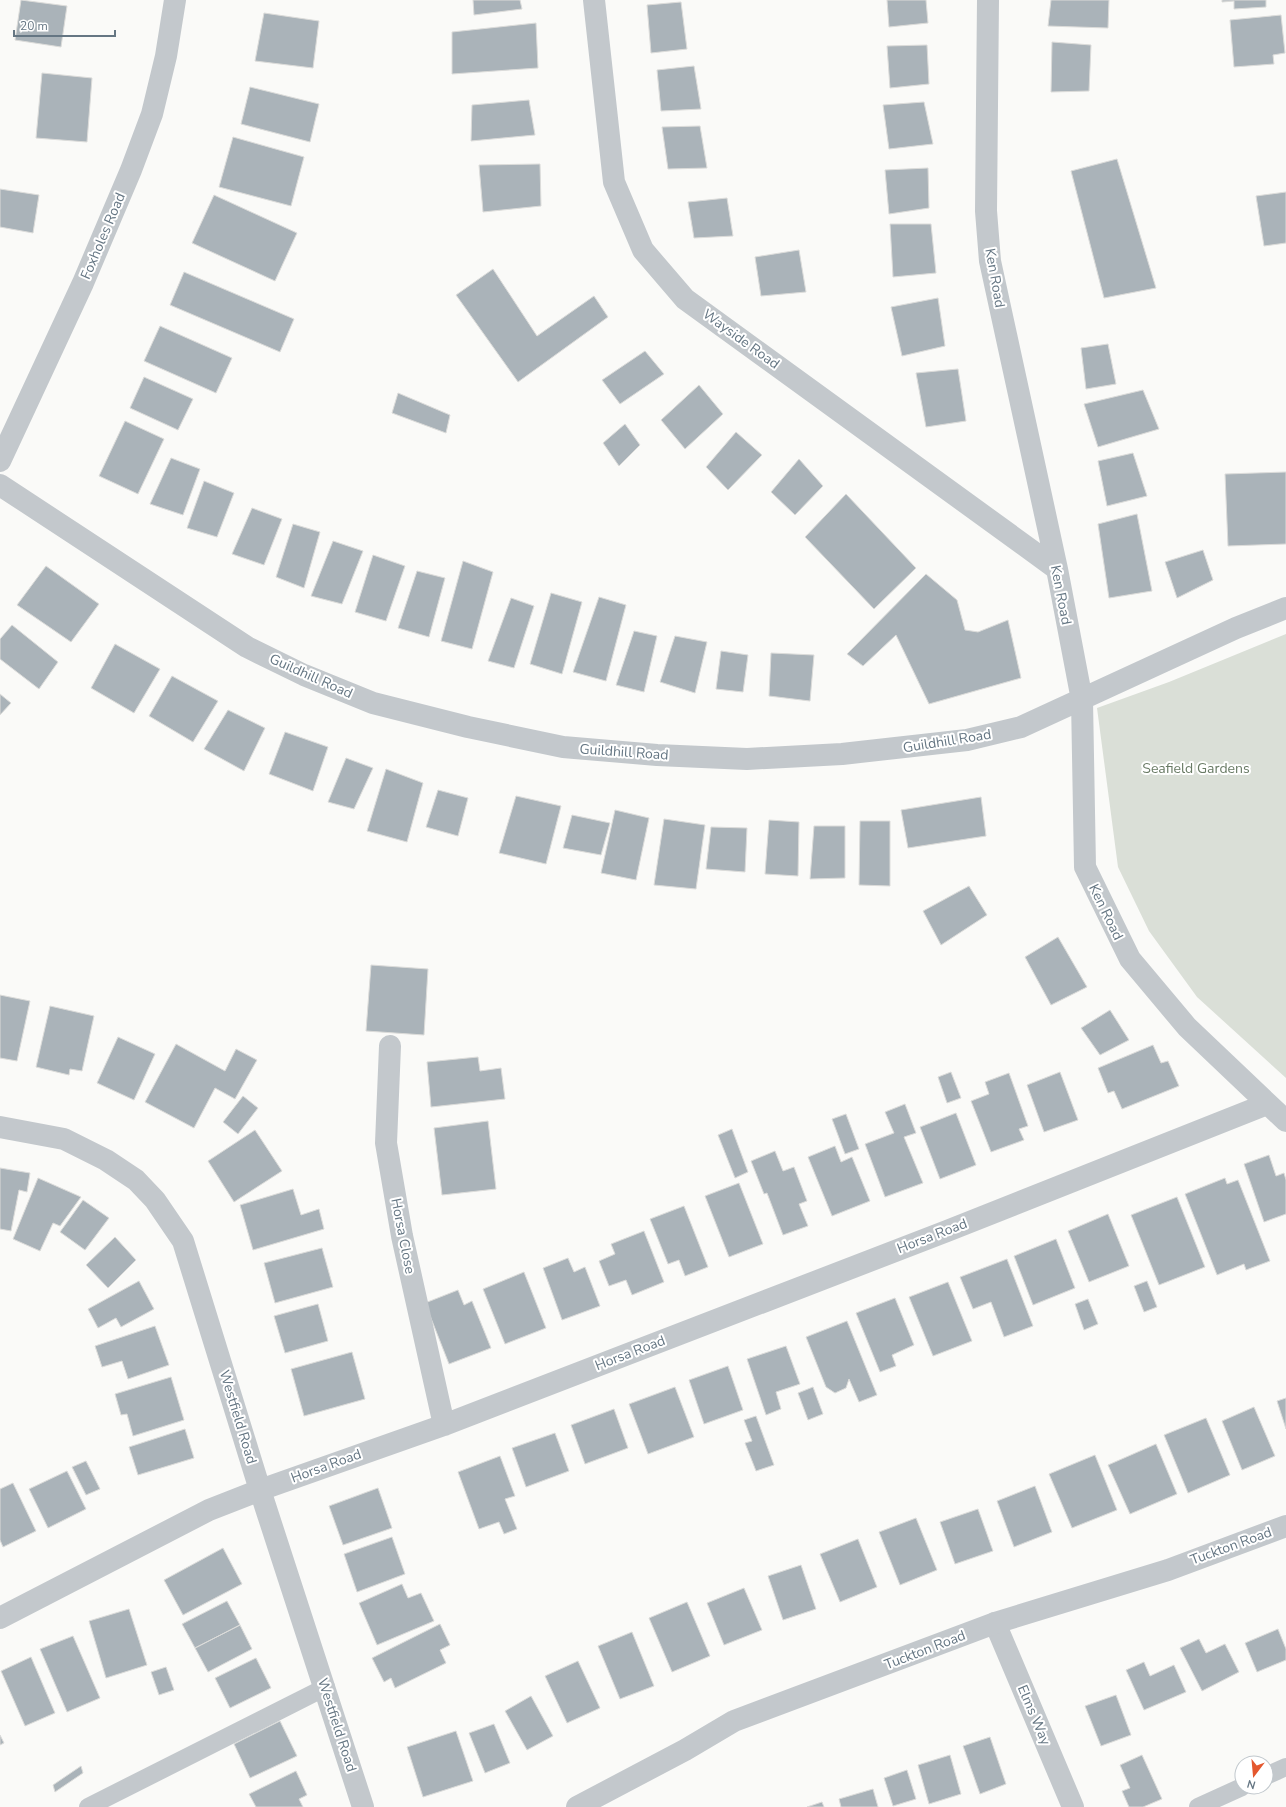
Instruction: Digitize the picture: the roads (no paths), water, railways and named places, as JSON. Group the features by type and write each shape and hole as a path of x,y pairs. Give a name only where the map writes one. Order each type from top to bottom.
{"street":[{"name":"Foxholes Road","path":"0,461 83,283 131,170 152,114 166,56 175,0"},
{"name":"Wayside Road","path":"594,0 614,182 643,250 685,299 1056,569"},
{"name":"Ken Road","path":"988,0 986,211 990,261 1056,569 1082,700 1084,867 1130,958 1187,1027 1286,1121"},
{"name":"Guildhill Road","path":"0,485 247,647 304,675 373,703 468,727 563,747 656,755 746,759 842,754 967,740 1020,727 1082,700 1236,628 1286,608"},
{"name":"Horsa Close","path":"390,1046 386,1143 402,1236 444,1425"},
{"name":"Horsa Road","path":"0,1618 210,1510 260,1490 444,1425 940,1234 1267,1104"},
{"name":"Westfield Road","path":"0,1127 64,1139 106,1160 136,1180 155,1200 183,1241 260,1490 326,1688 363,1807"},
{"name":"Tuckton Road","path":"577,1807 685,1750 734,1721 995,1623 1168,1570 1286,1526"},
{"name":"Elms Way","path":"995,1623 1073,1807"}],"lane":[{"path":"88,1807 326,1688"},
{"path":"1274,1772 1286,1767"},
{"path":"1198,1807 1234,1791"}],"park label":[{"name":"Seafield Gardens","path":"1196,768"}]}
